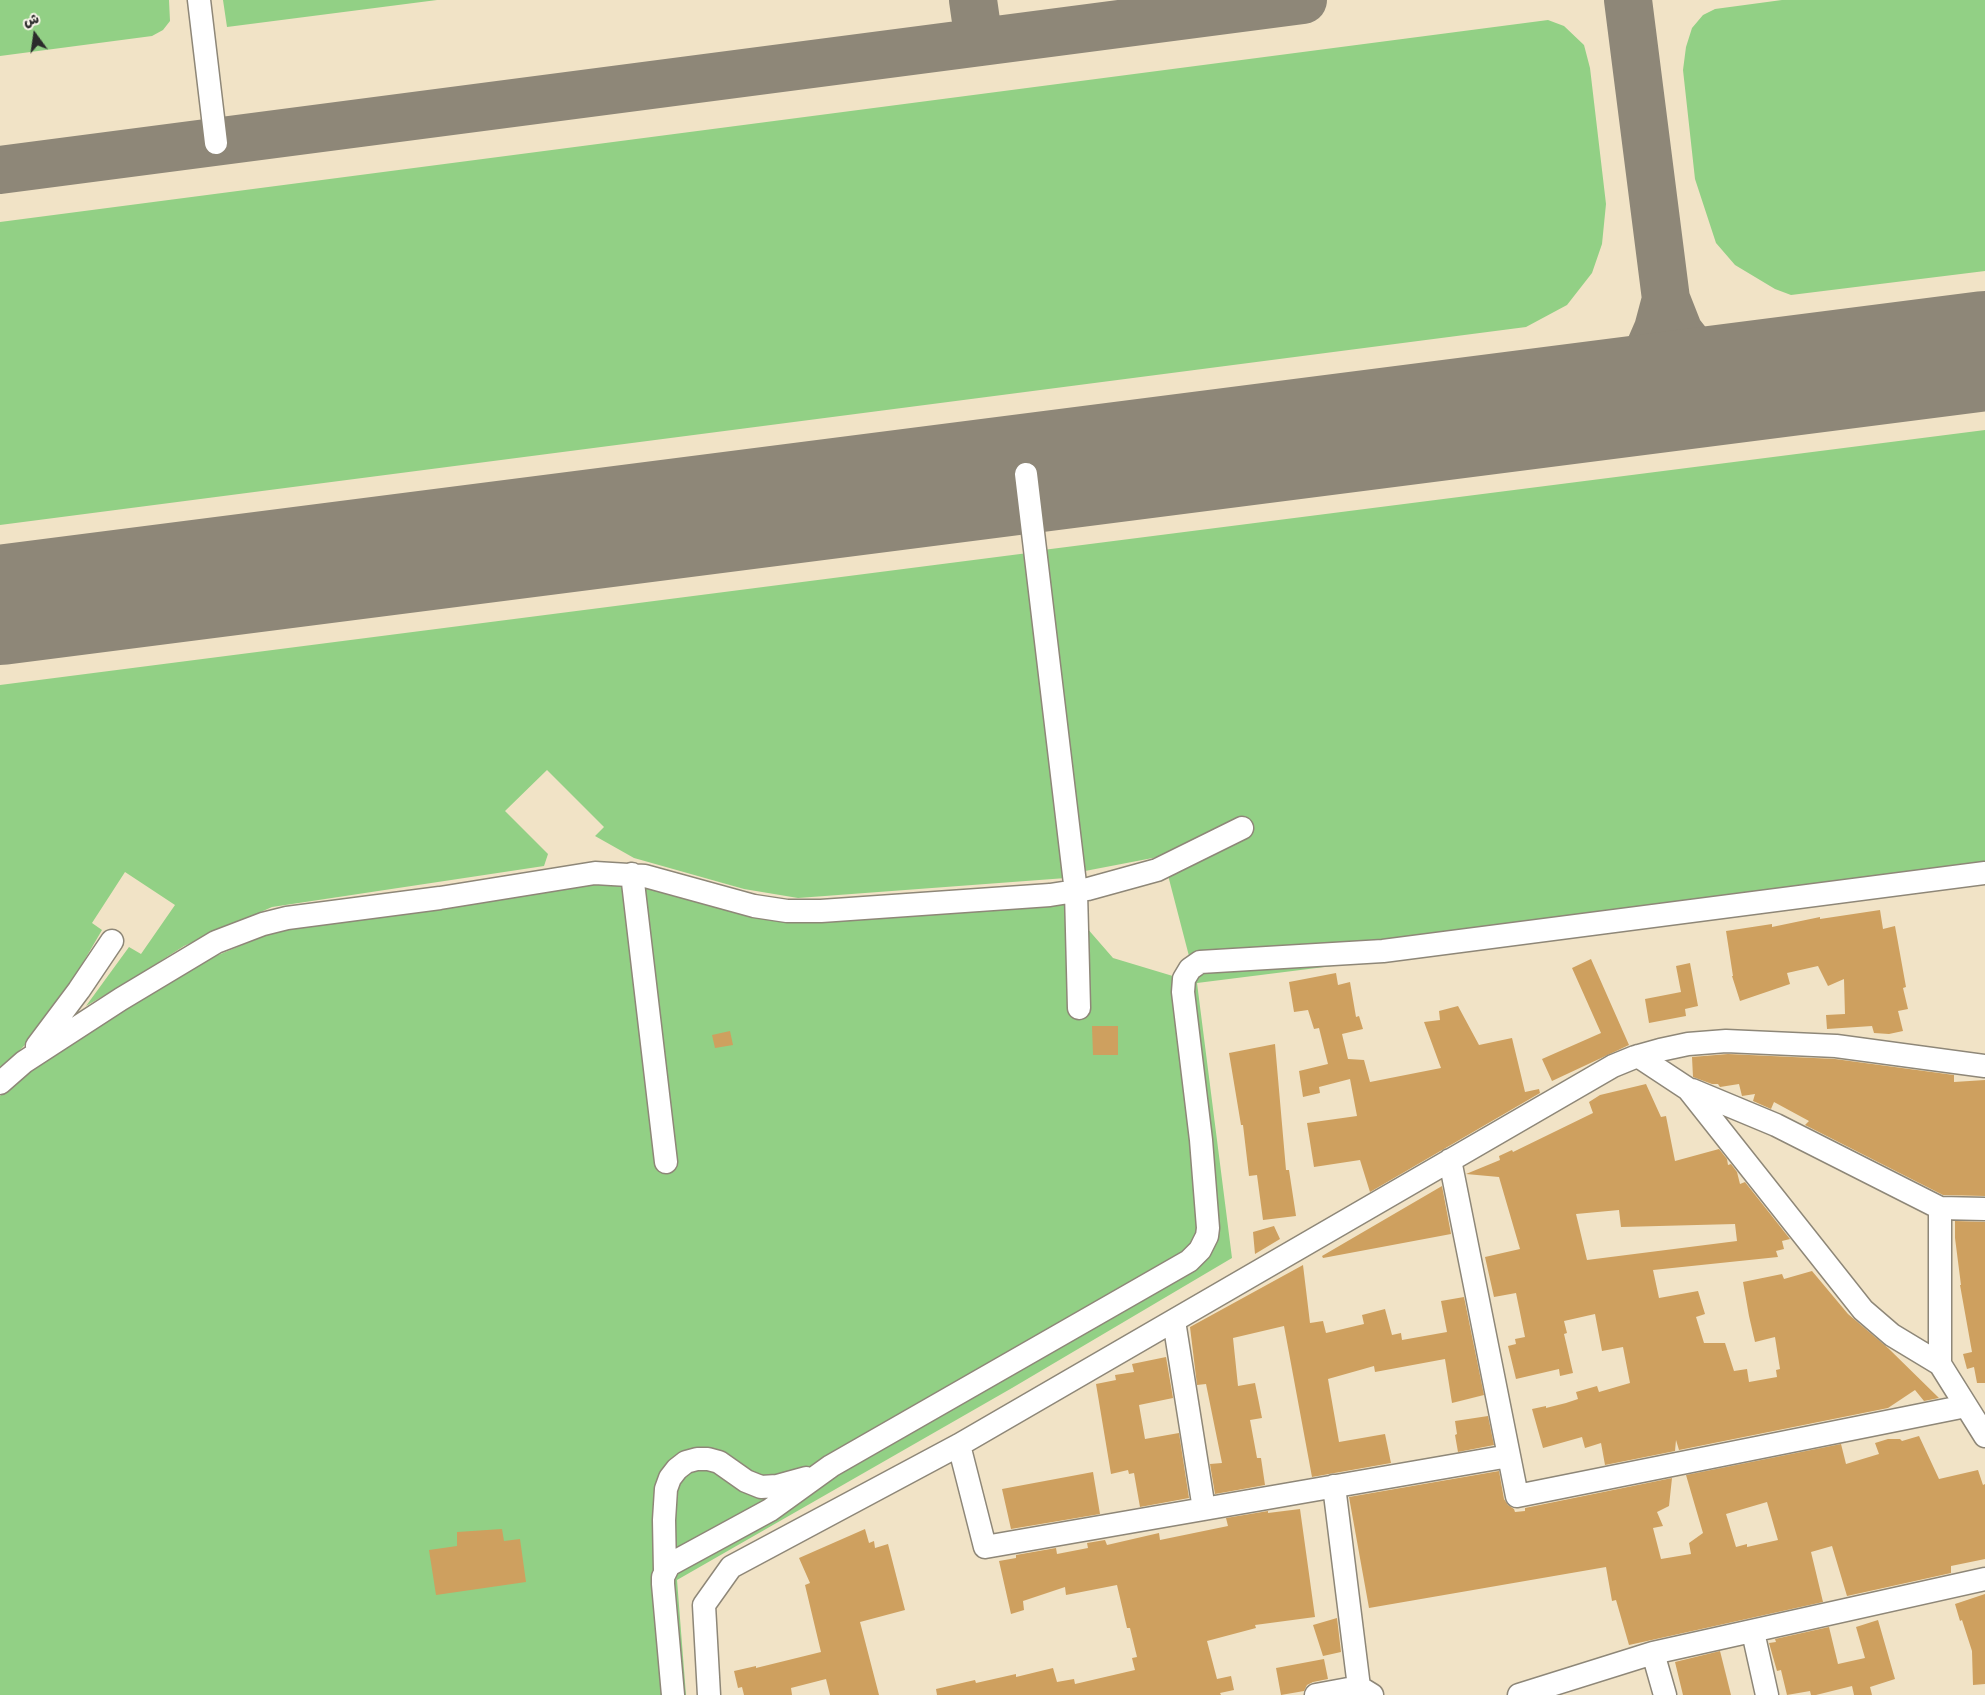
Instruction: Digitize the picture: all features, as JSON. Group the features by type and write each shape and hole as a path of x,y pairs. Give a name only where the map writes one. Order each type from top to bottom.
{"street":[{"path":"199,0 216,143"},
{"path":"1026,474 1076,892 1079,1008"},
{"path":"0,1083 24,1062 121,999 208,947 238,932 296,917 440,898 595,872 632,874 754,906 787,911 871,908 1050,895 1076,892 1157,870 1242,828"},
{"path":"665,1571 675,1561 770,1510 819,1474 1189,1262 1200,1250 1208,1228 1201,1140 1182,992 1184,979 1190,969 1200,962 1383,951 1985,873"},
{"path":"632,874 666,1162"},
{"path":"24,1062 68,1006 112,941"},
{"path":"709,1695 704,1605 731,1567 959,1445 1613,1066 1638,1056 1688,1044 1726,1041 1836,1046 1985,1066"},
{"path":"1638,1056 1688,1089 1776,1125 1940,1208 1985,1210"},
{"path":"1688,1089 1863,1310 1892,1334 1940,1364 1985,1436"},
{"path":"1450,1160 1517,1496 1966,1406"},
{"path":"1940,1208 1940,1364"},
{"path":"1174,1321 1204,1509"},
{"path":"959,1445 985,1547 1509,1456"},
{"path":"674,1695 663,1584 665,1571 666,1489 670,1478 686,1462 702,1459 718,1462 746,1481 761,1487 777,1486 819,1474"},
{"path":"1316,1695 1365,1691 1334,1486"},
{"path":"1519,1695 1653,1653 1985,1579"},
{"path":"1753,1632 1767,1695"},
{"path":"1653,1653 1665,1695"}],"green space":[{"path":"0,0 169,0 170,21 163,30 152,36 0,56"},
{"path":"223,0 437,0 227,27"},
{"path":"1782,0 1985,0 1985,271 1791,295 1775,289 1735,265 1716,243 1695,179 1683,70 1686,47 1692,28 1703,15 1715,9"},
{"path":"1548,20 1564,26 1584,45 1590,68 1606,204 1602,244 1592,273 1567,305 1526,327 0,525 0,222"},
{"path":"1985,430 1985,884 1197,983 1232,1258 1012,1388 677,1580 686,1695 0,1695 0,1096 37,1062 194,965 276,931 605,876 783,921 1066,904 1113,958 1196,983 1163,856 1085,871 1043,550"},
{"path":"1028,553 1066,878 798,898 744,889 634,858 595,836 604,827 547,770 505,811 548,854 544,866 272,907 184,946 86,1006 129,947 141,954 175,905 125,872 92,923 102,930 63,997 23,1047 0,1070 0,685"}],"building":[{"path":"1880,910 1883,929 1895,926 1906,987 1903,988 1908,1009 1898,1011 1903,1031 1889,1034 1874,1033 1872,1026 1827,1029 1826,1015 1845,1014 1844,979 1828,986 1818,966 1787,973 1790,984 1740,1001 1732,976 1726,931 1772,924 1772,927 1820,917 1820,919"},
{"path":"1591,959 1629,1045 1552,1081 1542,1059 1601,1033 1572,968"},
{"path":"1690,963 1698,1006 1685,1009 1686,1016 1649,1023 1645,999 1681,992 1676,966"},
{"path":"1336,973 1338,985 1350,982 1356,1017 1359,1016 1363,1029 1342,1034 1348,1059 1364,1060 1370,1082 1441,1068 1424,1022 1440,1020 1439,1011 1458,1006 1479,1045 1512,1038 1525,1092 1539,1089 1540,1093 1370,1192 1360,1160 1314,1167 1307,1123 1357,1116 1350,1079 1319,1087 1320,1093 1303,1097 1299,1071 1328,1064 1319,1028 1314,1029 1308,1010 1294,1012 1289,982"},
{"path":"1092,1026 1118,1026 1118,1055 1093,1055"},
{"path":"730,1031 733,1045 715,1048 712,1035"},
{"path":"1275,1044 1286,1170 1289,1170 1296,1216 1263,1220 1257,1175 1249,1176 1243,1125 1241,1125 1229,1053"},
{"path":"1728,1054 1835,1059 1954,1075 1954,1082 1985,1080 1985,1196 1943,1195 1805,1125 1809,1121 1774,1102 1771,1109 1753,1101 1755,1094 1742,1096 1739,1084 1720,1087 1718,1084 1712,1084 1693,1077 1692,1057"},
{"path":"1646,1084 1661,1117 1666,1116 1675,1161 1719,1149 1727,1159 1728,1165 1731,1164 1737,1172 1740,1184 1745,1182 1790,1239 1782,1241 1784,1249 1776,1251 1778,1257 1653,1270 1659,1298 1698,1291 1705,1314 1696,1317 1704,1343 1725,1343 1734,1371 1747,1369 1749,1382 1777,1377 1776,1370 1780,1369 1775,1337 1755,1342 1743,1282 1782,1274 1784,1279 1812,1271 1848,1314 1888,1348 1939,1398 1924,1401 1915,1390 1888,1408 1679,1450 1676,1440 1675,1451 1605,1465 1601,1443 1585,1448 1582,1437 1543,1448 1532,1409 1546,1406 1546,1408 1578,1399 1576,1392 1597,1386 1599,1392 1630,1383 1623,1347 1602,1351 1595,1314 1564,1321 1567,1333 1564,1334 1573,1373 1560,1376 1559,1369 1516,1379 1508,1346 1516,1344 1515,1339 1525,1337 1516,1293 1494,1297 1485,1257 1520,1249 1499,1177 1466,1174 1500,1160 1499,1156 1512,1150 1513,1152 1593,1113 1589,1102 1600,1095","holes":["1619,1210 1621,1227 1735,1224 1737,1241 1587,1260 1576,1214"]},
{"path":"1442,1186 1451,1234 1323,1258 1322,1256"},
{"path":"1955,1221 1985,1222 1985,1383 1977,1383 1974,1367 1967,1369 1963,1354 1972,1352 1960,1285"},
{"path":"1274,1226 1280,1239 1255,1254 1253,1232"},
{"path":"1303,1265 1310,1323 1323,1321 1326,1333 1364,1324 1362,1315 1385,1309 1392,1335 1401,1333 1402,1340 1447,1332 1441,1301 1464,1297 1484,1395 1452,1403 1445,1359 1375,1372 1374,1366 1328,1379 1339,1442 1385,1434 1391,1463 1312,1477 1284,1326 1233,1338 1238,1386 1255,1383 1262,1418 1250,1420 1257,1458 1261,1458 1265,1485 1215,1494 1210,1464 1222,1463 1206,1384 1197,1385 1190,1327"},
{"path":"1166,1357 1173,1398 1139,1405 1145,1439 1179,1433 1189,1498 1140,1507 1134,1473 1129,1474 1128,1470 1111,1474 1096,1384 1116,1380 1115,1375 1134,1372 1132,1364"},
{"path":"1488,1416 1494,1445 1458,1452 1455,1421"},
{"path":"1919,1436 1939,1479 1978,1470 1983,1485 1985,1484 1985,1559 1951,1566 1951,1573 1847,1596 1832,1546 1811,1552 1823,1602 1629,1645 1616,1600 1612,1601 1606,1567 1369,1608 1349,1497 1499,1471 1504,1499 1515,1512 1525,1511 1525,1508 1672,1478 1669,1506 1657,1512 1663,1526 1653,1528 1661,1559 1691,1554 1689,1543 1703,1533 1686,1475 1841,1444 1846,1464 1879,1454 1875,1443 1888,1439 1900,1439 1902,1441","holes":["1767,1502 1778,1540 1747,1547 1747,1544 1736,1547 1726,1514"]},
{"path":"1093,1472 1100,1514 1011,1529 1002,1489"},
{"path":"1300,1509 1315,1617 1255,1625 1256,1628 1207,1641 1217,1679 1231,1676 1234,1690 1220,1693 1221,1695 937,1695 936,1689 975,1680 976,1683 1016,1674 1016,1677 1053,1668 1057,1682 1074,1679 1075,1684 1135,1670 1132,1658 1137,1657 1130,1628 1127,1628 1117,1585 1066,1595 1065,1587 1023,1601 1024,1610 1011,1614 999,1561 1016,1558 1016,1555 1056,1548 1057,1554 1088,1548 1087,1543 1105,1540 1107,1545 1159,1533 1160,1540 1228,1526 1226,1518 1268,1511 1268,1513"},
{"path":"502,1529 504,1541 520,1539 526,1582 436,1595 429,1550 457,1546 457,1532"},
{"path":"865,1529 869,1543 874,1541 875,1548 888,1544 905,1610 860,1622 879,1695 830,1695 826,1679 791,1688 792,1695 744,1695 742,1687 738,1688 734,1671 756,1666 756,1668 821,1652 805,1585 810,1583 799,1558"},
{"path":"1985,1594 1985,1684 1973,1685 1972,1651 1955,1604"},
{"path":"1337,1618 1341,1652 1323,1656 1313,1625"},
{"path":"1878,1620 1895,1679 1870,1687 1872,1695 1854,1695 1852,1686 1816,1695 1811,1695 1810,1691 1787,1695 1781,1670 1777,1671 1769,1643 1776,1642 1775,1639 1829,1627 1838,1664 1865,1658 1856,1627"},
{"path":"1720,1651 1731,1695 1683,1695 1675,1662"},
{"path":"1324,1659 1328,1679 1307,1685 1304,1691 1281,1695 1276,1668"}],"taxiway":[{"path":"973,0 979,42"},
{"path":"0,170 1303,0"},
{"path":"1597,400 1624,382 1645,359 1658,329 1666,299 1628,0"},
{"path":"1666,299 1679,332 1694,351 1747,382"}],"runway":[{"path":"0,605 1985,351"}]}
